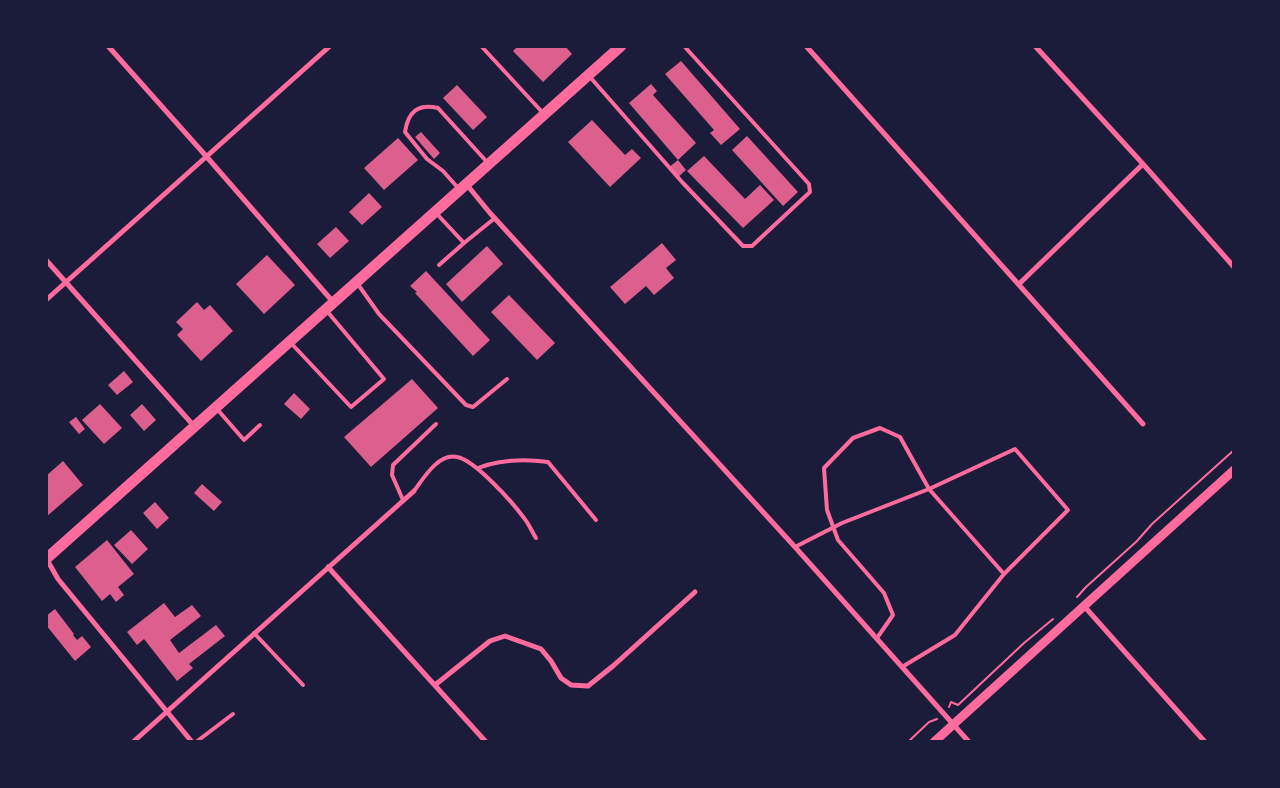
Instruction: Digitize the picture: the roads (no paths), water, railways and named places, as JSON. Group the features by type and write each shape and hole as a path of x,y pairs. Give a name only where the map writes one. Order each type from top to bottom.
{"main road":[{"path":"46,559 436,213 617,48"}],"street":[{"path":"108,46 206,156 330,307"},
{"path":"46,300 330,46"},
{"path":"806,46 1143,424"},
{"path":"1035,46 1143,164 1234,268"},
{"path":"1019,284 1143,164"},
{"path":"463,188 495,218 795,547 969,742"},
{"path":"46,260 194,426"},
{"path":"934,742 1234,470"},
{"path":"133,742 414,491"},
{"path":"46,559 58,580 192,742"},
{"path":"328,567 486,742"},
{"path":"435,685 490,641 505,636 540,649 551,661 561,678 571,685 588,686 695,592"},
{"path":"1084,606 1205,742"}],"lane":[{"path":"483,46 545,114"},
{"path":"589,75 682,182 742,246 752,246 810,192 809,184 684,46"},
{"path":"463,188 427,159 405,132 406,124 411,115 421,106 438,108 489,165"},
{"path":"436,213 464,243"},
{"path":"439,265 495,218"},
{"path":"357,283 379,314 466,405 473,407 507,379"},
{"path":"290,342 351,407 384,379 330,307"},
{"path":"216,408 244,440 260,425"},
{"path":"403,500 392,474 393,465 436,424"},
{"path":"877,638 893,615 884,592 838,540 827,510 824,468 853,438 880,428 900,437 929,489 1004,574"},
{"path":"795,547 833,527 929,489 1015,449 1068,510 1004,574 955,635 902,667"},
{"path":"414,491 433,468 443,460 456,457 478,468 525,518 536,538"},
{"path":"478,468 508,462 548,462 596,520"},
{"path":"254,632 303,685"},
{"path":"196,742 233,714"}]}
